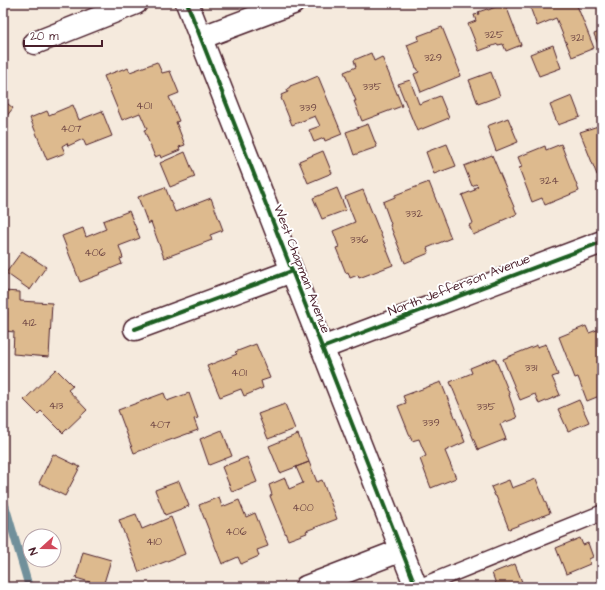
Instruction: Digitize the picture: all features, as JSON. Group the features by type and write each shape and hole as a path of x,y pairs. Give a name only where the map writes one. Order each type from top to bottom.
{"street":[{"path":"35,43 136,3"},
{"name":"West Chapman Avenue","path":"187,3 417,587"},
{"path":"200,38 293,3"},
{"name":"North Jefferson Avenue","path":"322,348 602,242"},
{"path":"135,329 292,271"},
{"path":"306,587 402,550"}],"lane":[{"path":"417,587 602,513"}],"building":[{"path":"505,3 521,45 506,51 503,44 498,44 479,51 468,24 476,21 474,15 479,14 478,12 488,10"},
{"path":"533,3 576,3 594,48 572,57 556,18 537,26 530,7 534,5"},
{"path":"442,27 460,72 460,76 421,92 414,74 419,72 407,45 419,40 418,36"},
{"path":"602,31 602,55 594,34"},
{"path":"553,45 561,68 539,76 530,54"},
{"path":"371,53 374,61 382,57 402,106 362,121 354,101 356,101 344,72 356,67 354,60"},
{"path":"157,62 162,73 170,71 179,93 169,97 179,121 176,122 185,145 179,147 180,150 161,158 160,155 155,157 144,130 147,129 140,113 122,120 104,76 128,68 130,72"},
{"path":"491,72 500,96 478,104 469,80"},
{"path":"318,76 342,134 325,141 324,138 314,142 309,130 320,126 315,116 292,125 281,95 288,92 287,89 290,86"},
{"path":"410,80 419,104 440,96 449,118 417,131 398,84"},
{"path":"572,96 580,117 558,125 550,105"},
{"path":"3,100 13,108 3,121"},
{"path":"73,105 79,120 102,111 112,136 86,146 83,139 68,146 67,143 62,146 65,153 47,160 30,118 47,111 49,115"},
{"path":"508,118 518,142 496,151 487,126"},
{"path":"368,124 377,147 354,155 346,132"},
{"path":"598,126 601,133 602,132 602,174 597,175 580,132"},
{"path":"447,144 456,166 434,174 426,152"},
{"path":"561,144 579,191 545,205 542,198 532,202 519,168 522,167 518,157 545,146 546,150"},
{"path":"323,151 332,173 308,183 299,161"},
{"path":"185,152 195,177 170,187 160,163"},
{"path":"492,155 517,214 501,221 501,223 473,235 469,225 473,223 462,195 475,190 474,188 478,186 476,184 472,186 464,166"},
{"path":"429,182 451,238 427,248 429,253 405,263 390,225 391,224 383,202 395,197 395,195"},
{"path":"165,187 175,212 211,198 223,230 210,235 212,240 164,258 151,222 148,224 138,197"},
{"path":"337,188 346,210 322,219 313,198"},
{"path":"363,190 393,265 359,278 358,275 350,278 348,272 346,273 336,248 339,247 333,231 355,222 345,197"},
{"path":"129,211 140,238 119,246 123,258 120,259 122,264 80,282 62,236 83,228 86,237 106,229 103,221"},
{"path":"22,251 46,267 30,290 6,273"},
{"path":"3,291 20,292 20,301 52,303 49,357 13,354 14,332 6,331 7,312 3,312"},
{"path":"586,326 589,333 602,328 602,360 597,363 602,376 602,395 587,401 578,377 575,378 559,337"},
{"path":"256,344 270,378 261,381 263,388 244,396 241,389 220,397 207,366 237,354 235,352"},
{"path":"546,344 558,375 552,377 560,395 539,404 535,394 520,400 503,359 537,345 537,347"},
{"path":"495,358 510,395 517,418 500,424 506,439 478,450 450,382 472,373 470,368"},
{"path":"56,369 73,386 68,390 87,410 63,433 41,411 38,414 24,400"},
{"path":"441,382 465,442 445,451 456,478 431,488 420,459 426,456 419,439 412,441 398,406 406,403 403,396"},
{"path":"164,393 167,401 189,393 198,418 194,419 198,430 134,453 118,410"},
{"path":"579,400 589,422 568,431 558,409"},
{"path":"285,404 295,429 268,439 258,414"},
{"path":"222,430 232,456 209,465 200,439"},
{"path":"298,434 309,462 280,473 269,446"},
{"path":"53,454 80,467 65,496 39,483"},
{"path":"247,457 257,482 232,492 222,467"},
{"path":"309,462 317,482 322,480 337,519 288,540 270,496 272,495 269,485 285,478 289,489 303,483 296,467"},
{"path":"536,479 550,513 509,529 491,487 509,480 512,488"},
{"path":"179,481 189,506 165,515 155,490"},
{"path":"219,497 222,507 239,500 246,517 255,513 268,546 257,550 259,556 241,564 238,557 222,564 199,505"},
{"path":"136,514 142,529 171,517 185,554 139,572 119,520"},
{"path":"580,538 583,545 588,543 593,557 589,559 590,564 566,574 556,548"},
{"path":"83,552 111,560 103,586 76,578"},
{"path":"515,564 524,587 497,587 492,573"}],"waterway":[{"path":"3,498 29,587"}],"cycle path":[{"path":"187,3 416,587"},
{"path":"322,348 602,242"},
{"path":"135,329 292,271"}]}
